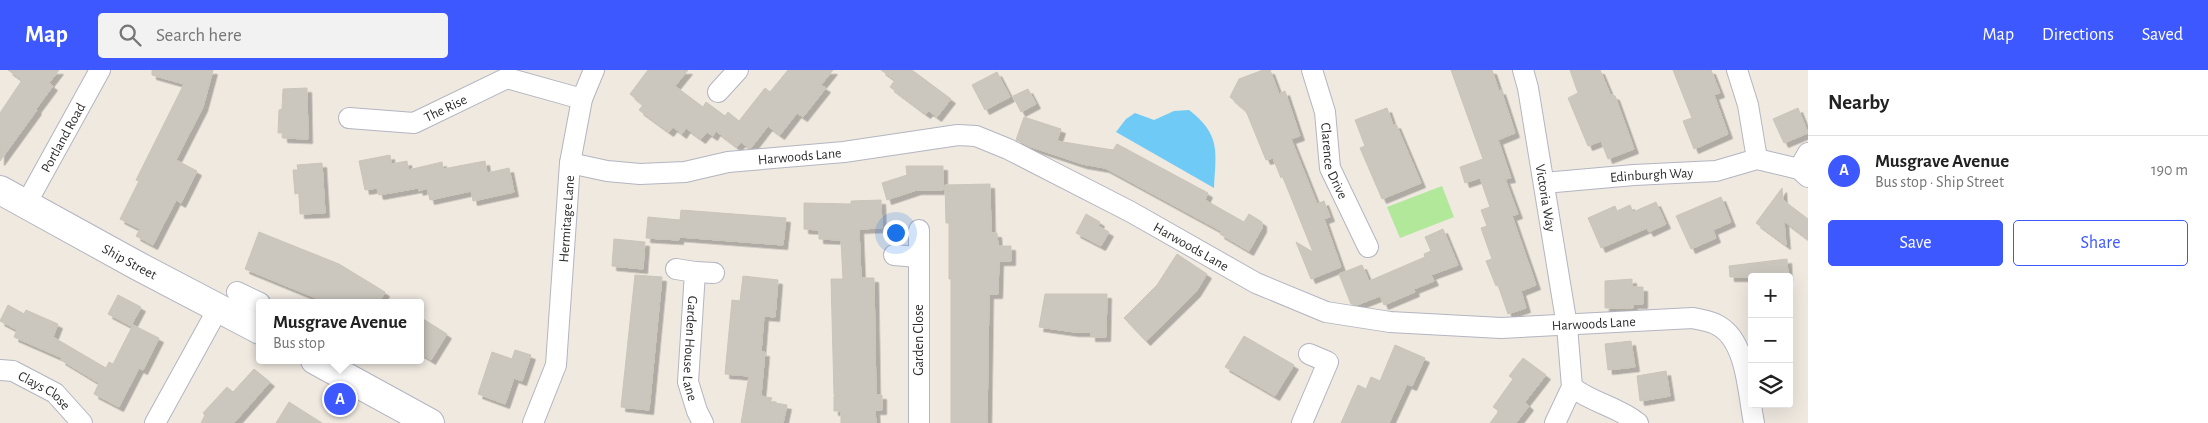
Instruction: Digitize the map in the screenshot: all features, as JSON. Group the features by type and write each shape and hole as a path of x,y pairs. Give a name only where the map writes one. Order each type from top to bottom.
{"street":[{"name":"Portland Road","path":"26,204 100,70"},
{"name":"Hermitage Lane","path":"533,423 556,365 570,163 582,99 594,70"},
{"path":"718,92 738,70"},
{"name":"Clarence Drive","path":"1312,70 1325,112 1330,168 1368,247"},
{"name":"Victoria Way","path":"1523,70 1528,88 1567,326 1572,387"},
{"path":"1737,70 1748,105 1757,159"},
{"path":"506,74 582,99"},
{"name":"The Rise","path":"349,118 414,123 506,74"},
{"name":"Harwoods Lane","path":"570,163 607,171 640,174 685,172 728,162 844,152 958,135 976,136 1008,149 1131,212 1256,283 1326,312 1390,322 1501,328 1693,318 1719,325 1735,341 1743,362 1754,423"},
{"name":"Edinburgh Way","path":"1544,183 1634,175 1716,171 1757,159 1805,166"},
{"name":"Ship Street","path":"0,190 138,266 228,300 256,326"},
{"name":"Garden Close","path":"919,230 919,423"},
{"path":"894,255 918,257"},
{"name":"Garden House Lane","path":"695,271 688,382 697,411 703,423"},
{"path":"155,423 228,300 256,303"},
{"path":"1302,423 1328,362 1309,354"},
{"path":"322,364 430,423"},
{"name":"Clays Close","path":"0,370 14,371 55,393 82,423"},
{"path":"1555,423 1572,387 1582,395 1625,412 1638,423"}],"green space":[{"path":"1442,186 1454,217 1400,238 1387,207"}],"water":[{"path":"1189,110 1207,128 1212,136 1215,154 1214,188 1116,132 1126,119 1135,113 1154,120 1174,111"}],"building":[{"path":"8,70 59,70 49,83 53,86 0,161 0,113 22,80"},
{"path":"152,70 213,70 203,107 176,160 197,171 181,203 176,200 153,245 136,236 140,229 120,219 139,181 136,180 184,84 152,75"},
{"path":"648,70 688,70 675,86 703,107 706,102 725,116 728,112 739,121 765,88 770,92 788,70 833,70 821,85 826,88 803,117 797,113 780,135 768,126 751,148 749,148 741,142 737,147 716,131 713,136 707,132 701,139 686,128 682,134 673,127 669,132 639,110 643,105 630,94"},
{"path":"881,70 912,70 951,99 937,117 929,111 926,114 890,87 895,80"},
{"path":"1263,70 1270,70 1279,94 1285,91 1300,136 1291,139 1317,204 1324,201 1330,217 1324,219 1341,267 1311,279 1296,242 1313,252 1282,175 1281,178 1273,158 1266,160 1246,111 1230,97 1239,79"},
{"path":"1451,70 1492,70 1499,91 1501,90 1515,133 1498,140 1511,178 1505,179 1518,214 1512,216 1536,285 1521,291 1526,308 1508,314 1498,285 1496,286 1486,261 1492,259 1481,228 1487,226 1481,210 1490,207 1480,178 1465,183 1460,167 1483,159"},
{"path":"1570,70 1600,70 1610,94 1615,96 1634,149 1608,159 1601,141 1588,146 1568,98 1578,93"},
{"path":"1673,70 1711,70 1720,93 1714,95 1728,134 1694,149 1683,121 1692,118"},
{"path":"997,72 1010,97 985,110 972,85"},
{"path":"307,88 308,139 283,138 283,133 278,133 279,110 282,109 283,89"},
{"path":"1028,89 1036,104 1021,112 1013,96"},
{"path":"1387,108 1393,125 1396,124 1421,183 1382,199 1360,148 1365,146 1355,120"},
{"path":"1798,108 1808,133 1784,143 1773,119"},
{"path":"1024,117 1061,129 1057,141 1113,150 1117,144 1208,193 1205,200 1244,222 1249,214 1262,222 1262,228 1249,251 1220,234 1221,231 1105,168 1082,164 1016,140"},
{"path":"390,155 391,164 407,161 408,170 442,162 443,169 485,161 487,173 509,168 514,192 473,201 471,191 430,200 427,188 419,191 418,188 379,195 377,188 365,190 359,161"},
{"path":"322,163 325,213 300,214 299,193 295,194 293,170 298,170 297,165"},
{"path":"906,166 943,166 943,190 917,190 887,200 882,183 907,175"},
{"path":"990,184 991,233 997,233 998,246 1011,246 1011,261 999,261 998,294 989,294 987,423 951,423 951,279 949,279 949,223 946,223 945,185"},
{"path":"1782,188 1783,200 1808,219 1808,239 1784,221 1786,245 1756,223"},
{"path":"1721,197 1731,222 1713,230 1716,238 1691,249 1676,216"},
{"path":"881,200 882,228 859,229 861,278 874,278 876,395 882,395 882,410 875,410 876,423 841,423 841,411 834,411 834,396 840,396 834,395 831,279 843,279 841,240 819,239 819,230 804,229 804,203 851,204 851,201"},
{"path":"1656,202 1666,224 1649,232 1647,228 1601,248 1588,218 1615,206 1617,211 1630,205 1633,212"},
{"path":"681,210 786,218 783,245 679,237 679,240 646,238 648,217 680,220"},
{"path":"1086,214 1100,222 1098,226 1109,232 1101,246 1076,233"},
{"path":"1443,229 1458,265 1431,275 1434,281 1414,289 1415,292 1384,305 1380,296 1357,305 1351,304 1339,274 1362,265 1369,281 1425,257 1424,254 1431,251 1425,237"},
{"path":"259,232 339,264 385,292 381,299 318,299 245,269"},
{"path":"614,239 645,242 643,269 612,266"},
{"path":"1177,254 1207,274 1196,292 1146,341 1124,318 1157,285"},
{"path":"1787,259 1788,273 1748,273 1748,277 1730,277 1729,266"},
{"path":"635,275 662,277 649,410 621,407"},
{"path":"743,276 778,280 775,317 764,316 761,352 765,352 761,396 772,398 770,402 787,405 783,423 741,423 749,376 725,374 732,300 740,301"},
{"path":"1632,279 1632,287 1643,287 1643,304 1633,304 1633,308 1605,308 1605,281"},
{"path":"1045,294 1107,294 1106,337 1091,337 1091,332 1074,332 1039,327"},
{"path":"118,295 141,307 131,326 108,314"},
{"path":"8,305 24,314 26,310 58,324 53,337 106,368 109,362 113,364 133,325 159,338 143,370 139,368 119,407 94,394 99,383 61,360 62,358 14,337 17,330 0,321"},
{"path":"424,320 447,334 431,360 424,356"},
{"path":"1244,336 1294,365 1275,396 1225,367"},
{"path":"1631,341 1635,367 1608,370 1605,344"},
{"path":"1395,345 1425,358 1412,386 1407,384 1389,423 1341,423 1358,385 1366,389 1371,377 1380,381"},
{"path":"515,350 531,355 522,381 514,378 505,404 478,394 492,352 512,359"},
{"path":"1523,358 1546,375 1525,402 1529,406 1516,423 1490,423 1499,411 1493,407 1513,379 1509,376"},
{"path":"254,369 270,382 234,423 201,423 205,415 203,413 227,387 233,392"},
{"path":"1666,371 1670,396 1640,401 1637,376"},
{"path":"289,402 322,423 276,423"}],"place":[{"name":"Musgrave Avenue","path":"340,399"}]}
